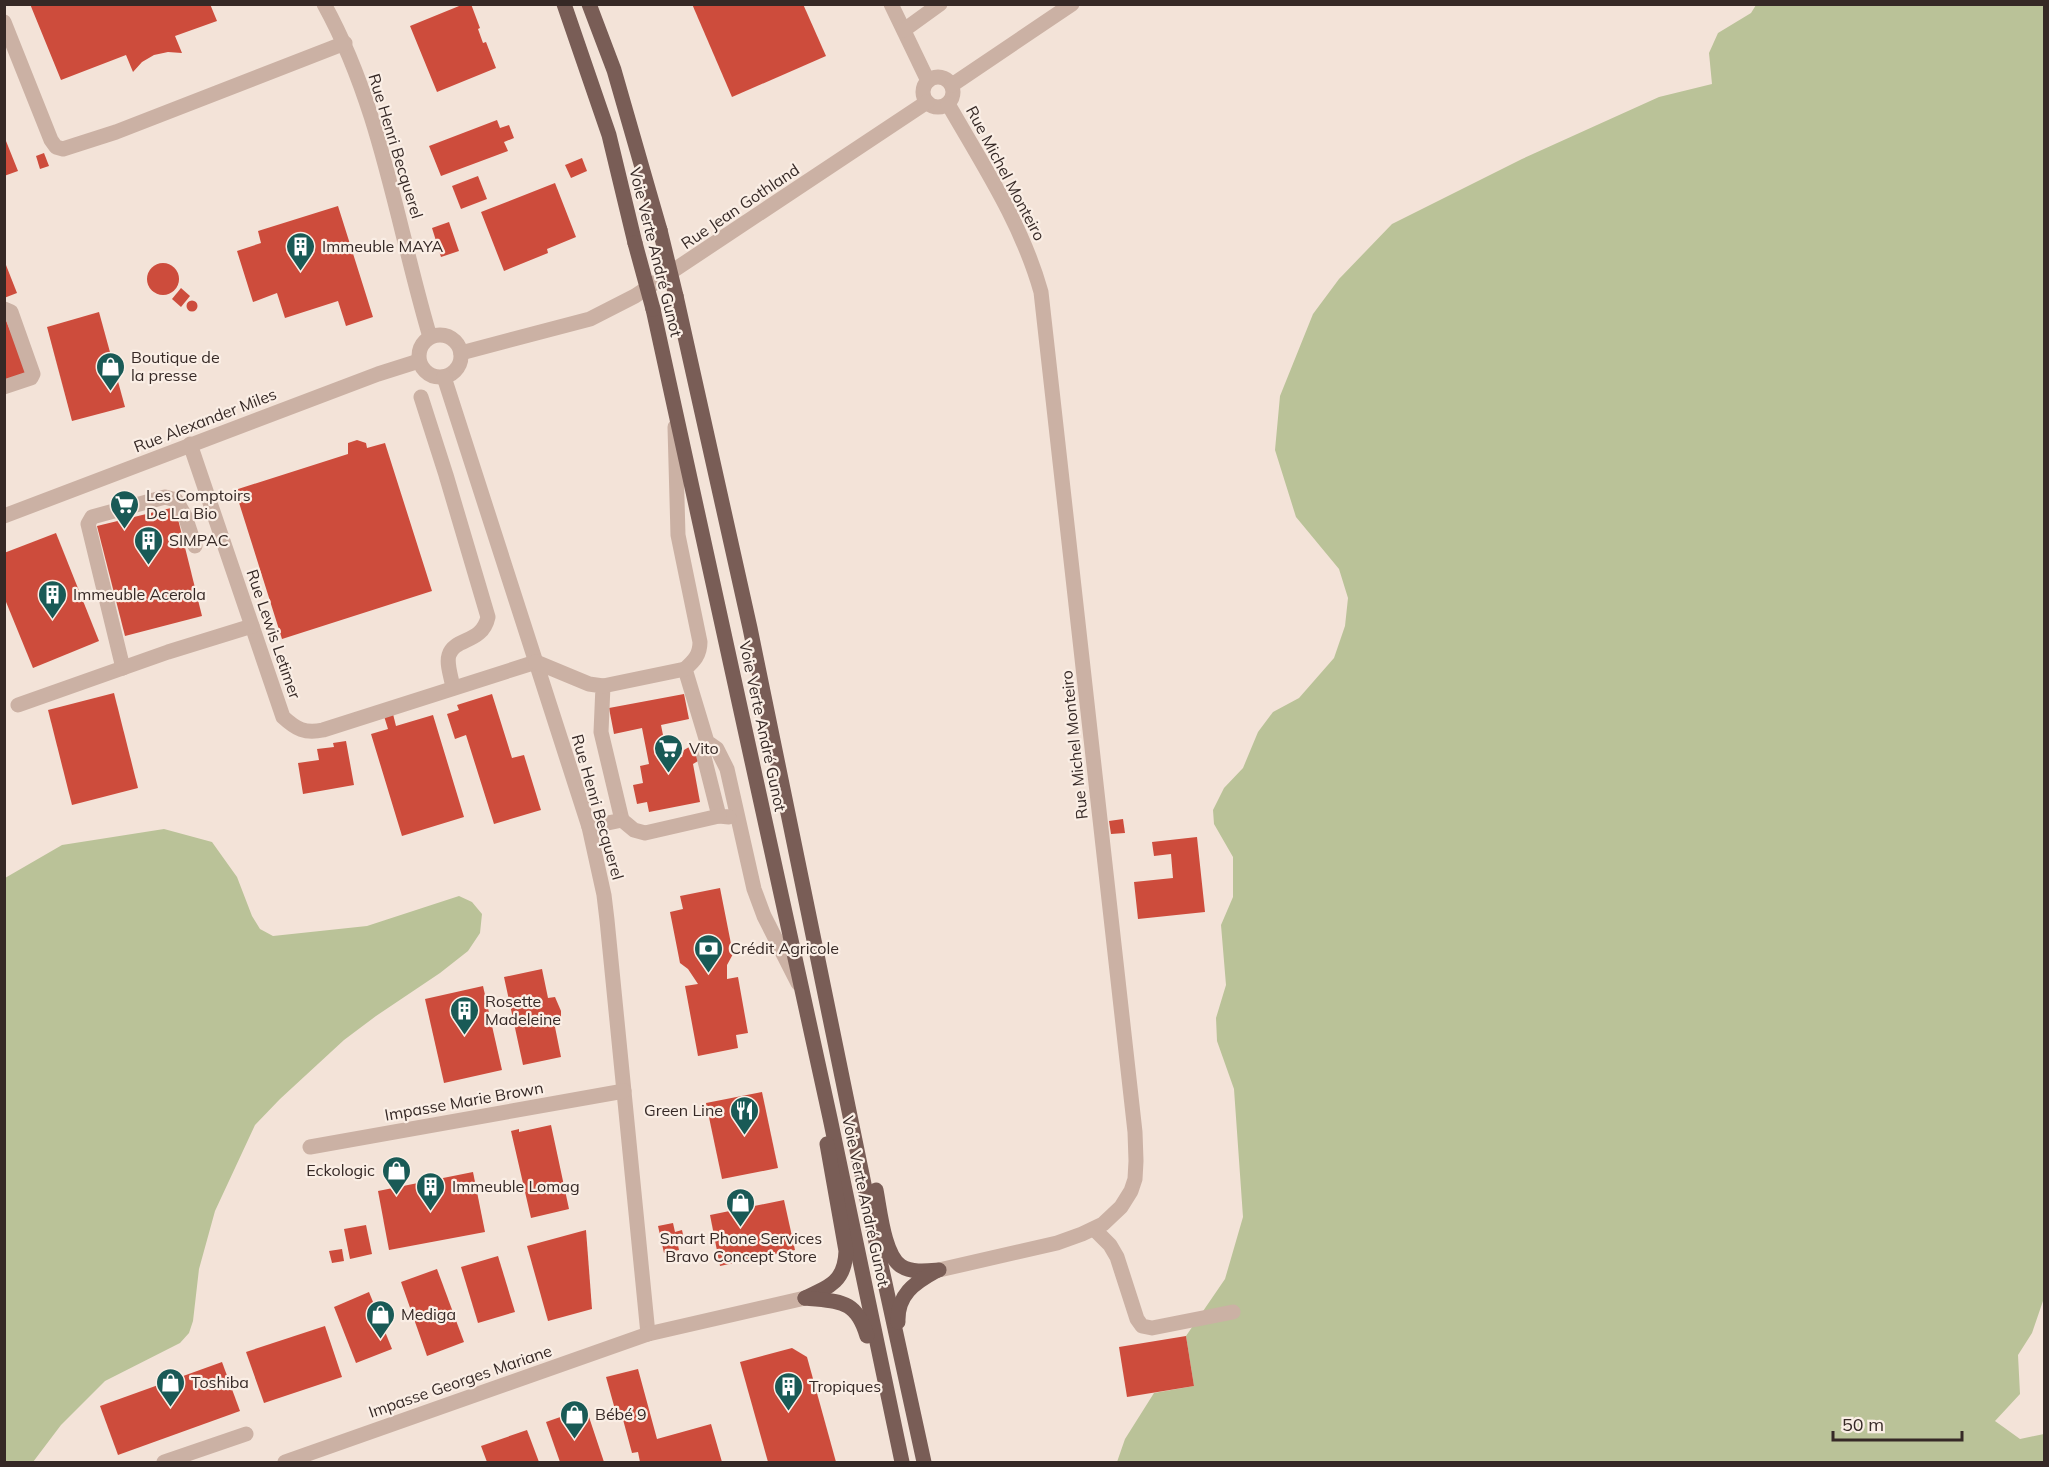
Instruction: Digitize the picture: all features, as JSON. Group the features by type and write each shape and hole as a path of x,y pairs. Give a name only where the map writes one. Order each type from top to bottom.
{"main road":[{"name":"Voie Verte André Gunot","path":"564,4 609,135 653,309 830,1118 902,1462"},
{"name":"Voie Verte André Gunot","path":"589,4 614,70 660,230 676,296 750,628 902,1368 924,1462"},
{"path":"806,1298 835,1282 846,1262 846,1251 827,1149 826,1135 830,1118"},
{"path":"852,1120 863,1134 891,1256 901,1266 909,1269 939,1270"},
{"path":"902,1368 899,1304 912,1286 939,1270"},
{"path":"806,1298 834,1302 854,1310 862,1320 875,1365 885,1384"}],"street":[{"name":"Rue Henri Becquerel","path":"324,4 345,43 364,96 395,199 430,337"},
{"path":"891,4 928,81 924,93 927,102 935,106 948,104 953,95 949,81 941,78 928,81"},
{"path":"904,30 940,4"},
{"path":"952,85 1072,4"},
{"path":"6,27 48,135 53,144 63,149 116,132 345,43"},
{"name":"Rue Jean Gothland","path":"461,353 590,319 635,296 927,102"},
{"name":"Rue Michel Monteiro","path":"939,1270 1057,1243 1094,1229 1103,1224 1121,1207 1131,1191 1135,1179 1136,1161 1135,1132 1041,292 1024,240 948,104"},
{"path":"4,309 10,312 33,374 31,378 4,387"},
{"path":"443,335 449,337 459,346 461,353 459,365 455,371 444,377 437,378 426,372 419,361 420,347 430,337 443,335"},
{"name":"Rue Alexander Miles","path":"4,516 190,444 419,361"},
{"name":"Rue Henri Becquerel","path":"444,377 589,827 604,894 648,1334"},
{"path":"421,397 470,551 488,617 486,627 480,633 452,650 449,656 453,688"},
{"path":"536,662 589,684 603,686 685,669 695,660 700,651 678,535 675,409"},
{"name":"Rue Lewis Letimer","path":"190,444 283,717 301,731 323,730 536,662"},
{"path":"123,668 88,524 92,517 165,497 176,500 185,516 195,546"},
{"path":"18,705 252,626"},
{"path":"685,669 707,742 703,753 719,816"},
{"path":"603,686 601,732 622,820 634,830 645,832 719,816 730,817 738,821"},
{"path":"707,742 717,749 727,769 754,889 764,916 802,992"},
{"path":"589,827 622,820"},
{"name":"Impasse Marie Brown","path":"310,1147 624,1091"},
{"path":"1094,1229 1110,1245 1117,1257 1137,1319 1142,1326 1152,1328 1233,1312"},
{"name":"Impasse Georges Mariane","path":"285,1462 648,1334 806,1298"},
{"path":"164,1462 246,1434"}],"green space":[{"path":"1756,5 2044,5 2044,1298 2032,1333 2018,1355 2020,1394 1995,1421 2020,1439 2044,1434 2044,1462 1117,1462 1125,1439 1154,1393 1194,1386 1186,1336 1225,1279 1243,1217 1234,1089 1217,1041 1216,1018 1226,985 1221,925 1233,897 1233,857 1214,824 1213,810 1224,788 1243,768 1258,732 1273,712 1299,698 1334,658 1345,626 1348,598 1339,569 1296,517 1275,450 1280,396 1313,314 1339,279 1392,224 1522,159 1659,97 1712,84 1709,53 1718,33 1751,13"},
{"path":"164,829 212,842 237,877 252,916 260,929 273,936 367,926 459,896 472,902 482,914 480,933 468,951 344,1040 255,1125 215,1211 199,1269 193,1321 189,1333 180,1343 105,1381 61,1425 33,1462 5,1462 5,878 62,845"}],"building":[{"path":"30,4 210,4 217,21 175,36 182,53 168,52 154,55 142,62 133,72 126,55 61,80"},
{"path":"464,4 471,4 483,43 486,42 496,68 437,92 410,26"},
{"path":"692,4 803,4 826,56 732,97"},
{"path":"497,120 500,128 509,125 514,138 504,142 508,151 441,176 429,146"},
{"path":"4,136 18,171 4,176"},
{"path":"44,153 49,166 40,169 36,156"},
{"path":"582,158 587,171 571,178 565,165"},
{"path":"478,176 487,199 461,209 452,186"},
{"path":"555,183 576,237 547,249 548,253 504,271 481,212"},
{"name":"Immeuble MAYA","path":"338,206 373,317 346,326 338,301 285,318 277,293 253,302 237,251 261,243 258,231"},
{"path":"449,222 459,251 441,257 432,228"},
{"path":"4,260 17,293 4,298"},
{"path":"163,263 174,268 179,279 174,290 163,295 152,290 147,279 152,268"},
{"path":"181,288 190,296 181,307 172,299"},
{"path":"192,301 196,302 196,310 192,311 188,310 187,306 188,302"},
{"path":"99,312 125,407 72,421 47,327"},
{"path":"4,320 6,320 28,375 4,384"},
{"path":"357,440 366,443 367,448 385,443 432,591 282,639 235,490 348,454 348,443"},
{"name":"SIMPAC","path":"175,507 202,616 125,636 97,526"},
{"name":"Immeuble Acerola","path":"56,533 99,641 33,668 4,597 4,553"},
{"path":"114,693 138,788 72,805 48,710"},
{"path":"492,694 512,758 524,755 541,810 494,824 466,735 455,739 447,714 459,710 457,705"},
{"path":"684,694 689,719 661,725 668,760 682,757 684,750 689,747 697,750 698,761 693,764 700,802 649,812 647,802 637,804 633,785 643,783 640,766 649,764 642,728 614,734 609,708"},
{"path":"393,714 396,726 433,715 464,817 402,836 371,734 388,729 384,716"},
{"path":"346,741 354,785 303,794 298,763 319,760 317,749 334,747 333,743"},
{"path":"1123,819 1125,833 1111,834 1109,821"},
{"path":"1197,837 1205,912 1138,919 1134,882 1173,878 1171,854 1154,856 1152,842"},
{"name":"Crédit Agricole","path":"720,888 733,954 727,965 727,979 738,977 748,1033 736,1035 738,1048 698,1056 685,986 698,984 688,969 680,963 670,912 683,909 680,896"},
{"path":"542,969 548,998 555,997 561,1011 561,1026 555,1027 561,1057 523,1065 504,977"},
{"name":"Rosette Madeleine","path":"483,986 502,1070 444,1083 425,999"},
{"path":"762,1092 778,1168 722,1179 706,1103"},
{"path":"551,1125 569,1209 531,1218 511,1131 519,1129 519,1132"},
{"name":"Immeuble Lomag","path":"473,1172 485,1232 389,1250 378,1191"},
{"path":"784,1200 795,1250 720,1266 710,1215"},
{"path":"673,1223 675,1232 682,1230 684,1239 677,1241 679,1250 664,1253 658,1226"},
{"path":"366,1225 372,1254 350,1259 344,1229"},
{"path":"586,1230 592,1309 548,1321 527,1246"},
{"path":"342,1249 344,1261 332,1263 329,1251"},
{"path":"498,1256 515,1312 478,1323 461,1267"},
{"path":"437,1269 464,1342 427,1356 401,1282"},
{"path":"369,1292 392,1349 356,1363 334,1307"},
{"path":"325,1326 342,1377 264,1403 246,1352"},
{"path":"1186,1336 1194,1386 1127,1397 1119,1347"},
{"name":"Tropiques","path":"792,1348 807,1357 836,1462 768,1462 740,1362"},
{"name":"Toshiba","path":"222,1362 240,1411 118,1455 100,1406"},
{"path":"638,1369 657,1439 711,1424 722,1462 640,1462 638,1452 632,1453 621,1412 616,1413 606,1377"},
{"name":"Bébé 9","path":"586,1408 604,1462 560,1462 546,1422"},
{"path":"527,1430 539,1462 487,1462 481,1446"}],"place":[{"name":"Immeuble MAYA","path":"301,272"},
{"name":"Boutique de la presse","path":"110,392"},
{"name":"Les Comptoirs De La Bio","path":"125,530"},
{"name":"SIMPAC","path":"148,566"},
{"name":"Immeuble Acerola","path":"52,620"},
{"name":"Vito","path":"668,774"},
{"name":"Crédit Agricole","path":"709,974"},
{"name":"Rosette Madeleine","path":"464,1036"},
{"name":"Green Line","path":"744,1136"},
{"name":"Eckologic","path":"396,1196"},
{"name":"Immeuble Lomag","path":"431,1212"},
{"name":"Smart Phone Services Bravo Concept Store","path":"741,1228"},
{"name":"Mediga","path":"380,1340"},
{"name":"Toshiba","path":"170,1408"},
{"name":"Tropiques","path":"788,1412"},
{"name":"Bébé 9","path":"574,1440"}]}
